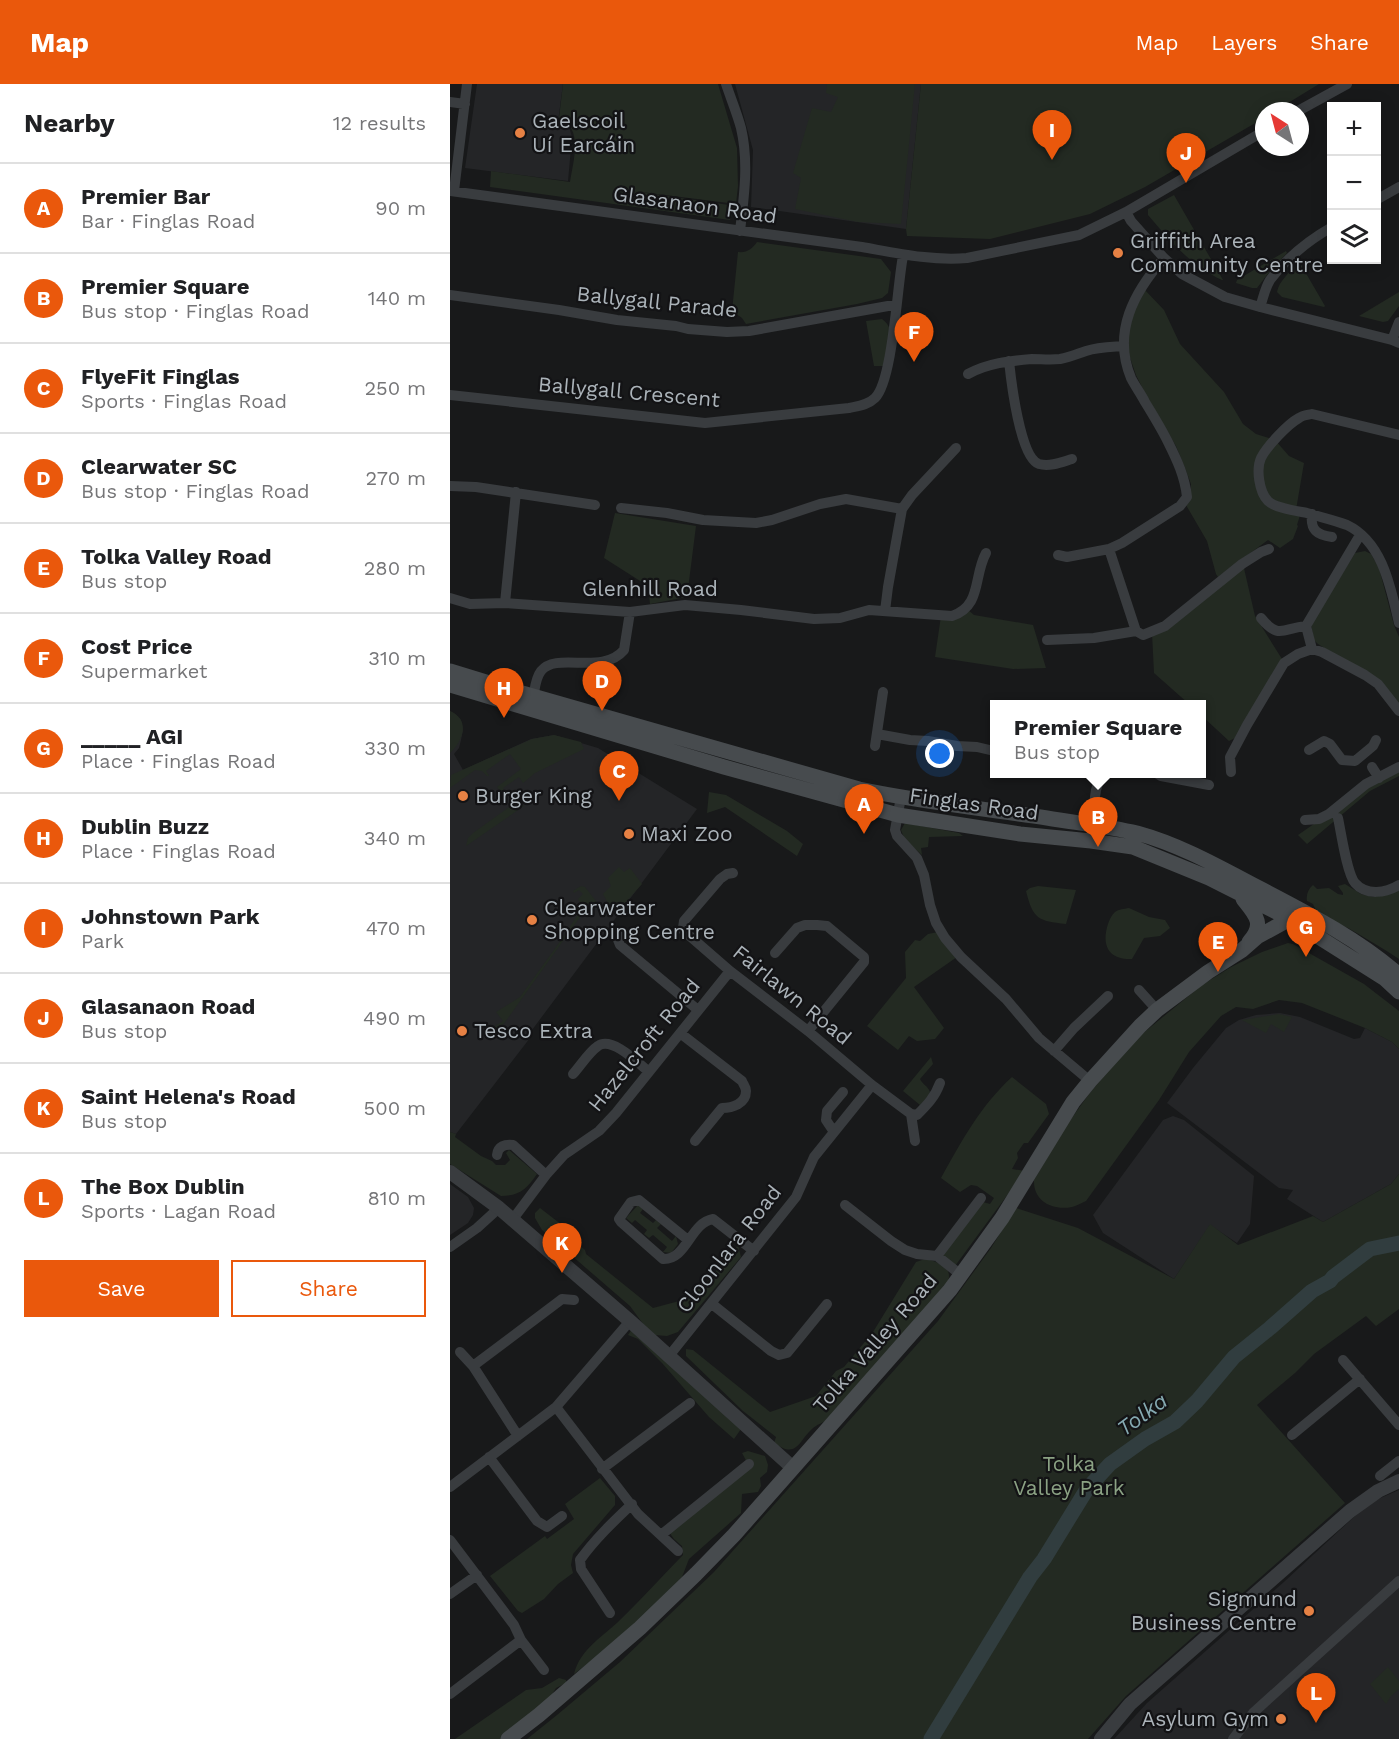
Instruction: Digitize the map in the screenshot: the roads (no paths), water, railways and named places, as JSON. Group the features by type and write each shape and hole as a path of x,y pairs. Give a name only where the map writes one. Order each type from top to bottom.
{"main road":[{"name":"Finglas Road","path":"450,670 532,703 724,767 898,814 1020,834 1133,848 1185,867 1239,894 1292,913 1362,945 1399,975"},
{"name":"Finglas Road","path":"450,685 532,703 859,789 901,798 1091,825 1159,840 1214,864 1292,913 1399,992"},
{"path":"1239,894 1258,920 1254,936 1241,951"},
{"name":"Tolka Valley Road","path":"508,1739 605,1660 670,1600 734,1535 961,1275 996,1227 1073,1102 1140,1026 1157,1010 1208,972 1292,913"}],"street":[{"path":"452,191 467,84"},
{"path":"726,84 741,129 745,158 740,231"},
{"path":"1309,105 1347,84"},
{"path":"450,102 465,104"},
{"name":"Glasanaon Road","path":"452,191 862,247 903,256 954,259 1009,251 1079,235 1126,212 1255,136"},
{"path":"1381,198 1399,187"},
{"path":"1126,212 1164,258 1182,274 1225,297 1395,342 1399,321"},
{"path":"1260,307 1269,282 1289,259 1327,230"},
{"path":"896,306 903,256"},
{"path":"1058,555 1067,557 1109,549 1180,506 1187,497 1186,484 1177,460 1132,379 1124,346 1126,324 1134,301 1148,276 1164,258"},
{"name":"Ballygall Parade","path":"450,295 617,320 727,332 749,331 896,306"},
{"name":"Ballygall Crescent","path":"450,395 705,423 849,408 864,405 874,399 882,388 887,370 896,306"},
{"path":"968,374 983,366 1009,361 1053,360 1073,357 1103,347 1124,346"},
{"path":"1009,361 1020,426 1025,446 1033,459 1039,464 1055,464 1072,459"},
{"path":"1399,435 1312,414 1300,417 1275,440 1260,459 1259,478 1267,501 1348,526 1360,534 1374,550 1382,564 1399,623"},
{"path":"885,611 902,509 956,448"},
{"path":"450,486 516,492 595,505"},
{"path":"505,603 516,492"},
{"path":"621,508 704,520 756,523 820,504 846,499 902,509"},
{"path":"1312,514 1312,527 1315,532 1332,537"},
{"path":"1312,649 1306,626 1360,534"},
{"path":"1109,549 1136,631"},
{"path":"1047,640 1094,638 1136,631 1143,635 1165,626 1242,564 1269,549"},
{"name":"Glenhill Road","path":"450,598 470,604 505,603 630,612 685,605 814,620 840,618 869,610 952,616 963,613 971,604 986,553"},
{"path":"532,703 538,675 545,667 581,662 608,662 620,655 624,650 630,612"},
{"path":"1261,618 1269,628 1277,632 1306,626"},
{"path":"1231,772 1230,757 1284,663 1298,654 1312,649 1322,652 1365,675 1378,684 1399,711"},
{"path":"875,746 883,692"},
{"path":"877,734 990,750"},
{"path":"1367,760 1376,740"},
{"path":"1309,750 1324,741 1330,744 1342,760 1367,760"},
{"path":"1367,760 1379,778"},
{"path":"1305,820 1319,819 1329,814 1366,784 1399,767"},
{"path":"1091,825 1100,778"},
{"path":"1172,778 1209,785"},
{"path":"901,798 895,830 897,836 917,858 924,875 936,923 945,938 1006,999 1039,1038 1090,1081"},
{"path":"1329,830 1339,823 1354,882 1374,892 1391,890 1399,885"},
{"name":"Fairlawn Road","path":"733,873 720,879 684,921 684,932 911,1114"},
{"path":"775,953 800,926 817,925 827,926 864,957 864,962 808,1031"},
{"path":"620,934 618,940 620,945 698,1010"},
{"name":"Hazelcroft Road","path":"513,1219 564,1155 599,1131 616,1113 730,971"},
{"path":"1139,990 1157,1010"},
{"path":"1054,1051 1074,1028 1108,996"},
{"path":"680,1033 742,1081 746,1091 742,1101 731,1108 722,1108 695,1141"},
{"path":"573,1074 604,1042 613,1044 649,1072"},
{"path":"915,1142 911,1114 917,1115 927,1105 936,1094 940,1083"},
{"name":"Cloonlara Road","path":"669,1356 796,1197 814,1157 872,1085"},
{"path":"834,1132 826,1120 827,1112 843,1092"},
{"path":"497,1155 501,1146 513,1145 546,1175"},
{"path":"450,1172 513,1219 793,1468"},
{"path":"937,1256 981,1198"},
{"path":"688,1240 639,1200 631,1202 619,1219 663,1259 677,1254 703,1222 713,1220 754,1251"},
{"path":"845,1205 905,1250 937,1256 961,1275"},
{"path":"450,1247 477,1228 499,1208"},
{"path":"473,1366 562,1299 574,1300"},
{"path":"712,1304 779,1355 787,1353 827,1304"},
{"path":"451,1484 556,1407 630,1321"},
{"path":"460,1352 473,1366 518,1436"},
{"path":"1343,1360 1399,1425"},
{"path":"1292,1435 1360,1379"},
{"path":"602,1469 690,1403"},
{"path":"556,1407 638,1514 678,1551"},
{"path":"489,1457 537,1521 548,1527 562,1516"},
{"path":"1380,1476 1399,1461"},
{"path":"660,1535 749,1464"},
{"path":"1101,1739 1131,1704 1350,1511 1377,1491 1399,1480"},
{"path":"610,1613 581,1569 580,1560 608,1526 632,1504"},
{"path":"450,1540 514,1625 521,1640 544,1670"},
{"path":"450,1594 477,1575"},
{"path":"1233,1739 1253,1713 1399,1581"},
{"path":"450,1694 521,1640"}],"waterway":[{"name":"Tolka","path":"931,1739 1087,1489 1110,1464 1145,1439 1175,1422 1197,1401 1234,1357 1312,1291 1330,1281 1370,1249 1399,1243"}],"place":[{"name":"Gaelscoil Uí Earcáin","path":"520,133"},
{"name":"Johnstown Park","path":"1052,160"},
{"name":"Glasanaon Road","path":"1186,183"},
{"name":"Griffith Area Community Centre","path":"1118,253"},
{"name":"Cost Price","path":"914,362"},
{"name":"Clearwater SC","path":"602,711"},
{"name":"Dublin Buzz","path":"504,718"},
{"name":"Burger King","path":"463,796"},
{"name":"FlyeFit Finglas","path":"619,801"},
{"name":"Maxi Zoo","path":"629,834"},
{"name":"Premier Bar","path":"864,834"},
{"name":"Premier Square","path":"1098,847"},
{"name":"Clearwater Shopping Centre","path":"532,920"},
{"name":"_____ AGI","path":"1306,957"},
{"name":"Tolka Valley Road","path":"1218,972"},
{"name":"Tesco Extra","path":"462,1031"},
{"name":"Saint Helena's Road","path":"562,1273"},
{"name":"Sigmund Business Centre","path":"1309,1611"},
{"name":"Asylum Gym","path":"1281,1719"},
{"name":"The Box Dublin","path":"1316,1723"}],"park label":[{"name":"Tolka Valley Park","path":"1069,1476"}]}
